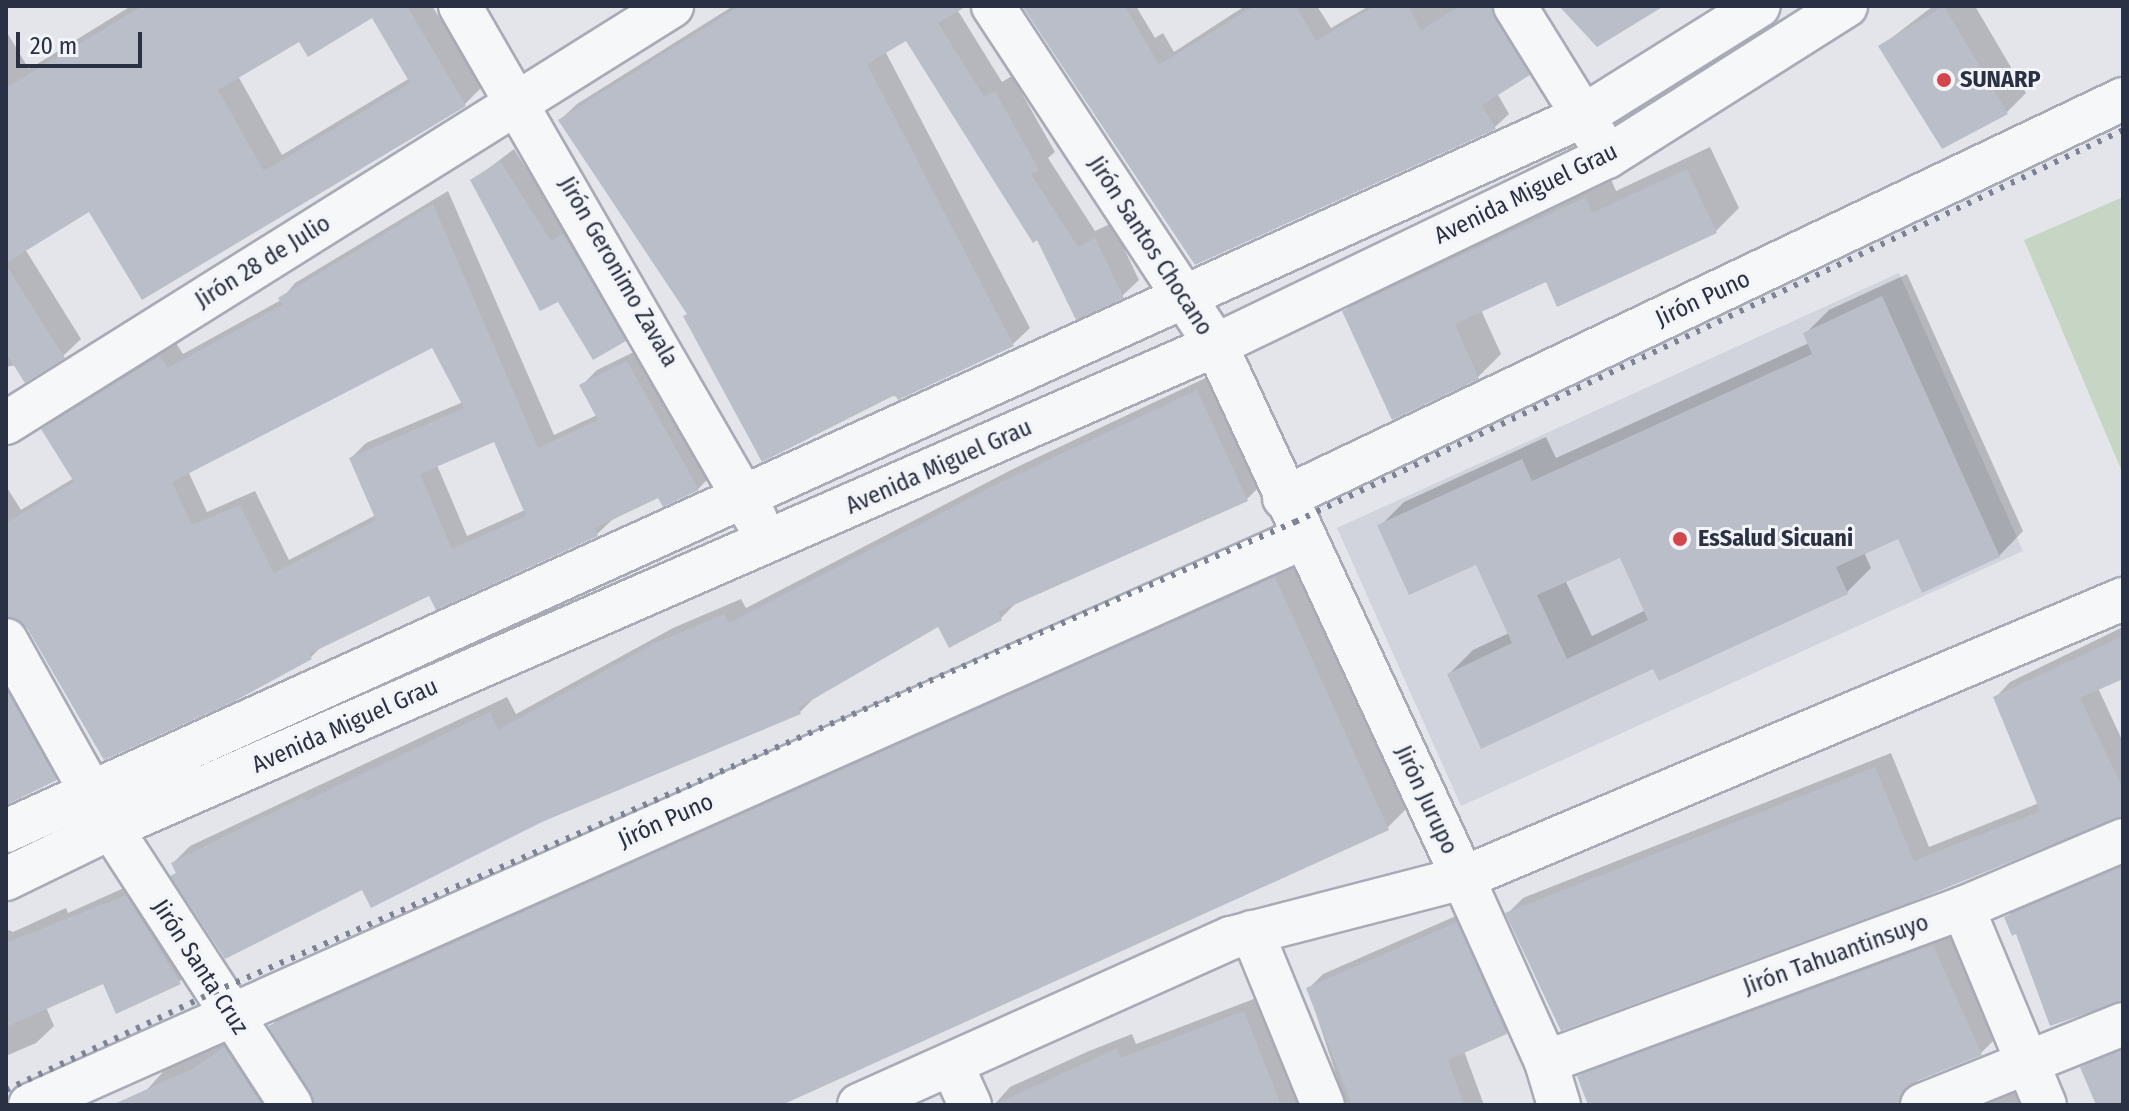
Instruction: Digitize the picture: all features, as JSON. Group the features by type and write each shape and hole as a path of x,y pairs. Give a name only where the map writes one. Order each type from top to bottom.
{"street":[{"name":"Jirón Geronimo Zavala","path":"460,6 519,101 745,493 766,542"},
{"name":"Jirón 28 de Julio","path":"6,423 672,6"},
{"name":"Jirón Santos Chocano","path":"993,6 1216,345 1284,498"},
{"path":"1515,6 1585,115 1607,157"},
{"name":"Avenida Miguel Grau","path":"6,831 745,493 1585,115 1759,6"},
{"name":"Avenida Miguel Grau","path":"6,879 111,828 1216,345 1607,157 1846,6"},
{"name":"Jirón Puno","path":"1284,498 2123,99"},
{"name":"Jirón Jurupo","path":"1284,498 1463,878 1546,1062 1559,1105"},
{"name":"Jirón Puno","path":"30,1105 1303,538"},
{"path":"859,1105 1252,932 1463,878 2123,599"},
{"name":"Jirón Santa Cruz","path":"6,640 93,790 111,828 291,1105"},
{"name":"Jirón Tahuantinsuyo","path":"1546,1062 1963,908 2123,840"},
{"path":"1963,908 2045,1105"},
{"path":"1252,932 1323,1105"},
{"path":"1922,1105 2027,1060 2123,1024"},
{"path":"952,1065 970,1105"}],"shaded area":[{"name":"EsSalud Sicuani","path":"1899,273 2023,551 1461,806 1337,528"}],"green space":[{"path":"2123,197 2123,474 2024,240"}],"building":[{"path":"142,6 407,6 466,106 142,300 89,212 6,263 6,88","holes":["372,18 410,83 264,171 218,90 299,42 308,57"]},
{"path":"740,6 967,6 938,23 984,97 995,91 1039,170 1031,174 1078,247 1095,238 1124,298 1076,320 1037,240 1033,243 906,41 867,64 1014,346 898,400 895,395 762,462 683,316 687,314 558,120"},
{"path":"1022,6 1125,6 1159,65 1254,6 1296,6 1316,41 1375,6 1408,6 1421,30 1460,6 1491,6 1530,75 1482,105 1496,129 1195,265"},
{"path":"1559,6 1664,6 1597,47"},
{"name":"SUNARP","path":"1944,6 2008,114 1942,149 1878,46"},
{"path":"500,161 551,241 563,234 626,341 593,360 558,302 540,311 470,180"},
{"path":"1687,169 1717,233 1557,307 1546,282 1455,324 1479,379 1392,420 1342,311 1586,197 1592,213"},
{"path":"433,204 538,448 598,420 579,385 627,361 699,490 663,507 658,498 595,528 598,536 436,610 429,596 309,654 312,659 233,702 104,760 27,628 6,616 6,523 74,482 41,429 160,356 168,368 282,305 278,298","holes":["432,348 464,408 349,458 376,520 274,573 240,505 192,525 172,482","494,442 526,516 452,549 420,474"]},
{"path":"6,265 65,358 25,383 6,353"},
{"name":"EsSalud Sicuani","path":"1882,296 2000,557 1922,593 1898,539 1836,567 1848,594 1659,681 1653,669 1481,749 1447,674 1512,643 1476,565 1409,595 1377,525 1522,459 1532,481 1812,354 1803,333","holes":["1620,558 1648,620 1567,659 1537,595"]},
{"path":"1197,390 1248,501 998,612 1002,620 949,648 938,627 798,708 801,714 542,822 371,908 362,890 225,959 170,876 176,873 171,863 304,797 306,801 490,712 498,730 653,644 724,614 729,623 993,486"},
{"path":"1275,577 1389,830 782,1105 315,1105 268,1026"},
{"path":"2123,636 2123,679 2080,698 2123,789 2123,816 1914,901 1561,1031 1505,913 1875,767 1914,861 2040,811 1993,697"},
{"path":"6,689 57,780 6,805"},
{"path":"2123,866 2123,1001 2050,1026 2016,934 2012,936 2004,917"},
{"path":"126,895 181,984 116,1014 103,984 6,1027 6,943"},
{"path":"1457,922 1507,1034 1448,1060 1464,1105 1352,1105 1306,988"},
{"path":"1933,945 1982,1055 1912,1083 1903,1091 1899,1105 1588,1105 1577,1076"},
{"path":"1244,1011 1281,1105 994,1105 1117,1048 1121,1058"},
{"path":"224,1047 262,1105 112,1105 194,1068"},
{"path":"2123,1050 2123,1105 2096,1105 2080,1067"}],"railway":[{"path":"6,1090 214,992 1295,522 2123,130"}],"place":[{"name":"SUNARP","path":"1944,80"},
{"name":"EsSalud Sicuani","path":"1680,539"}]}
